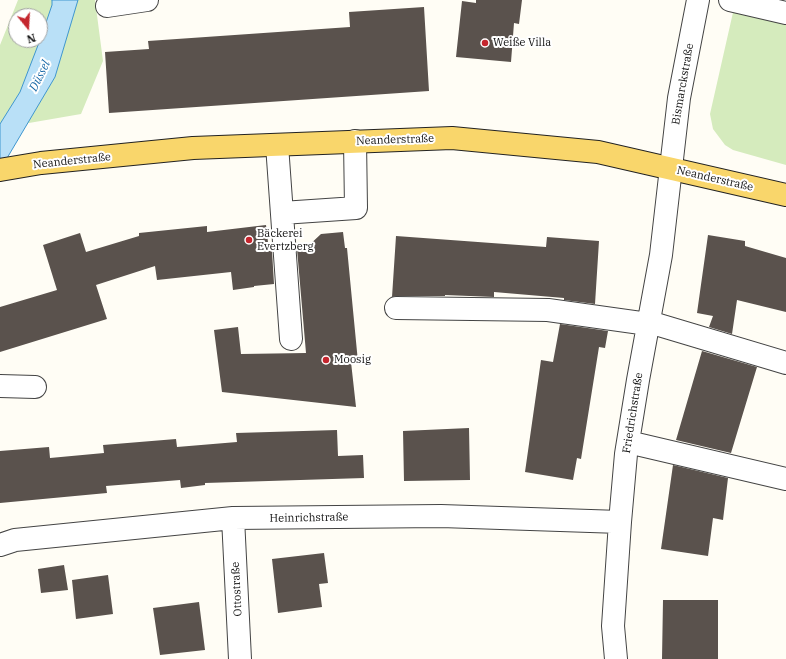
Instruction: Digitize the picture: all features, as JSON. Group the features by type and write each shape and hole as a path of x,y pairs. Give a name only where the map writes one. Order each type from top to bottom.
{"main road":[{"name":"Neanderstraße","path":"0,170 41,163 193,148 452,138 598,152 786,195"}],"street":[{"path":"107,6 147,0"},
{"name":"Bismarckstraße","path":"671,168 679,98 698,0"},
{"path":"730,0 786,14"},
{"path":"282,213 356,208 355,141"},
{"path":"277,145 291,339"},
{"name":"Friedrichstraße","path":"616,659 613,626 620,522 628,442 661,255 671,168"},
{"path":"396,308 548,310 648,323 786,363"},
{"path":"0,386 35,388"},
{"path":"628,442 786,479"},
{"name":"Heinrichstraße","path":"0,545 15,540 233,518 441,516 620,522"},
{"name":"Ottostraße","path":"233,518 240,659"}],"green space":[{"path":"18,0 95,0 103,61 81,114 0,128 0,45 8,25 8,48 48,48 48,8 15,8"},
{"path":"734,8 786,21 786,165 733,150 725,145 713,129 710,114"}],"water":[{"name":"Düssel","path":"52,0 78,0 55,77 0,170 0,124 20,92 37,48 48,48 48,17"}],"building":[{"name":"Weiße Villa","path":"476,0 522,0 519,24 514,23 511,62 456,57 462,1 476,3"},
{"path":"424,7 429,91 109,113 105,52 149,49 148,41 350,27 349,12"},
{"path":"266,225 269,251 272,251 274,284 233,290 231,272 157,280 155,266 96,285 107,319 0,352 0,307 57,290 43,245 80,233 86,252 139,236 139,233 207,226 207,232"},
{"path":"343,232 345,248 347,248 358,362 351,362 356,407 222,392 214,330 238,327 241,354 306,353 297,249 306,248 321,234"},
{"path":"708,235 745,241 745,246 786,258 786,312 737,300 732,334 709,327 713,316 697,313"},
{"path":"396,236 546,247 547,237 599,241 595,304 564,300 564,298 494,292 494,297 445,295 392,297"},
{"path":"560,324 608,331 605,348 599,347 581,459 577,458 573,480 525,472 541,360 553,362"},
{"path":"702,351 757,367 731,453 676,440"},
{"path":"469,428 470,480 404,481 403,431"},
{"path":"337,430 338,456 363,455 364,478 205,483 205,485 181,488 180,480 106,486 107,493 0,503 0,451 49,447 50,458 104,453 103,445 176,439 177,447 237,442 236,433"},
{"path":"673,465 728,478 723,520 713,518 708,556 661,549"},
{"path":"324,553 328,583 319,584 322,607 278,613 272,559"},
{"path":"64,565 68,590 41,593 38,569"},
{"path":"108,575 113,614 76,619 72,580"},
{"path":"663,600 718,600 718,659 662,659"},
{"path":"199,602 205,650 160,655 153,608"}],"place":[{"name":"Weiße Villa","path":"485,43"},
{"name":"Bäckerei Evertzberg","path":"249,240"},
{"name":"Moosig","path":"326,360"}]}
